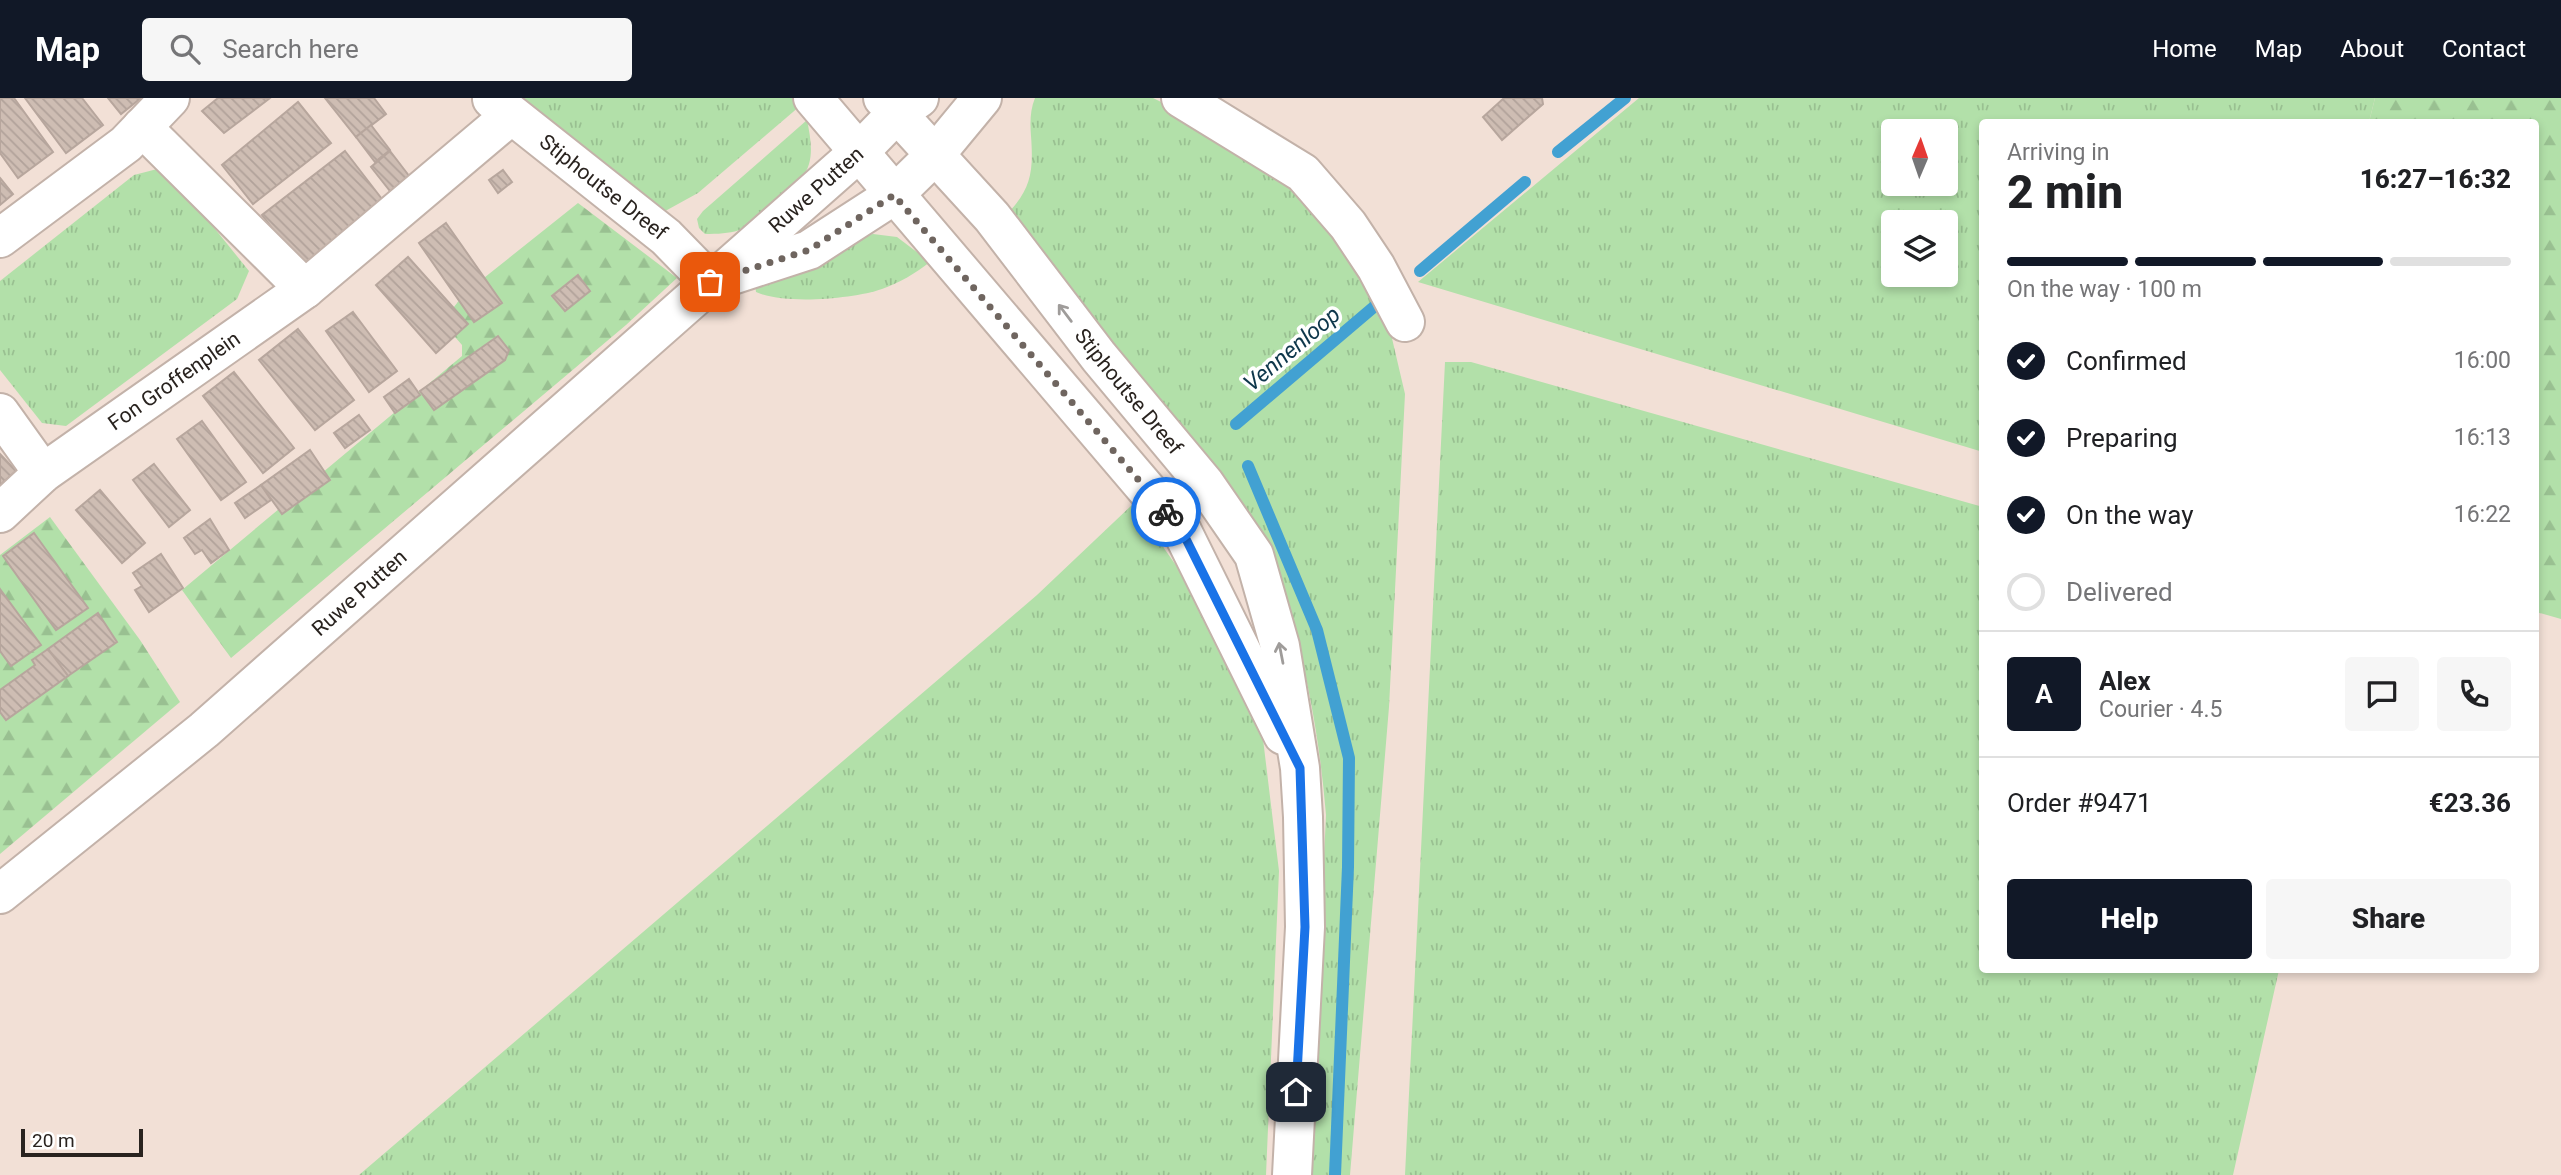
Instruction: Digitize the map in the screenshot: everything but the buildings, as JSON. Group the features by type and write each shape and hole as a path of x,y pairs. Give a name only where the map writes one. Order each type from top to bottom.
{"street":[{"path":"0,238 126,144 170,98"},
{"name":"Stiphoutse Dreef","path":"813,98 1182,531 1300,768"},
{"name":"Ruwe Putten","path":"710,282 809,250 894,195 934,156 982,98"},
{"path":"1181,98 1303,173 1348,225 1376,267 1405,322"},
{"name":"Stiphoutse Dreef","path":"899,103 934,156 992,217 1099,357 1205,484 1254,555 1280,646 1300,768 1305,927 1292,1175"},
{"name":"Ruwe Putten","path":"0,894 204,730 859,152 899,103"},
{"name":"Stiphoutse Dreef","path":"500,107 666,237 710,282"},
{"name":"Fon Groffenplein","path":"0,513 43,473 305,289 500,107"},
{"path":"142,127 305,289"},
{"path":"0,413 43,473"}],"green space":[{"path":"504,98 793,98 800,106 698,193 658,215"},
{"path":"1035,98 1153,98 1216,129 1321,209 1387,317 1405,394 1389,707 1350,1175 1309,1175 1326,815 1315,727 1297,640 1001,220 1018,201 1028,182 1032,162 1031,117"},
{"path":"1639,98 2375,98 2370,119 1979,119 1979,451 1418,282"},
{"path":"2375,98 2561,98 2561,619 2539,613 2539,119 2370,119"},
{"path":"807,120 811,142 810,159 806,172 798,182 753,224 733,232 705,234 699,228 697,219 703,211"},
{"path":"165,167 249,271 237,299 66,426 42,423 0,370 0,281 134,175"},
{"path":"578,203 677,278 626,325 231,658 182,590 462,356 462,345 442,322 465,293"},
{"path":"873,234 897,237 930,262 895,284 854,296 801,299 768,296 756,292 755,284 862,236"},
{"path":"1445,362 1471,362 1979,506 1979,973 2278,973 2233,1175 1405,1175"},
{"path":"1133,504 1208,611 1263,739 1279,871 1266,1175 359,1175 1037,595"},
{"path":"50,517 140,640 180,702 0,854 0,555"}],"waterway":[{"name":"Vennenloop","path":"1558,152 1625,98"},
{"name":"Vennenloop","path":"1420,271 1525,182"},
{"name":"Vennenloop","path":"1236,424 1375,306"},
{"path":"1248,466 1317,630 1349,758 1348,867 1335,1175"}],"way so far":[{"path":"710,282 809,250 894,195 1166,512"}],"route":[{"path":"1166,512 1182,531 1300,768 1305,927 1296,1092"}]}
